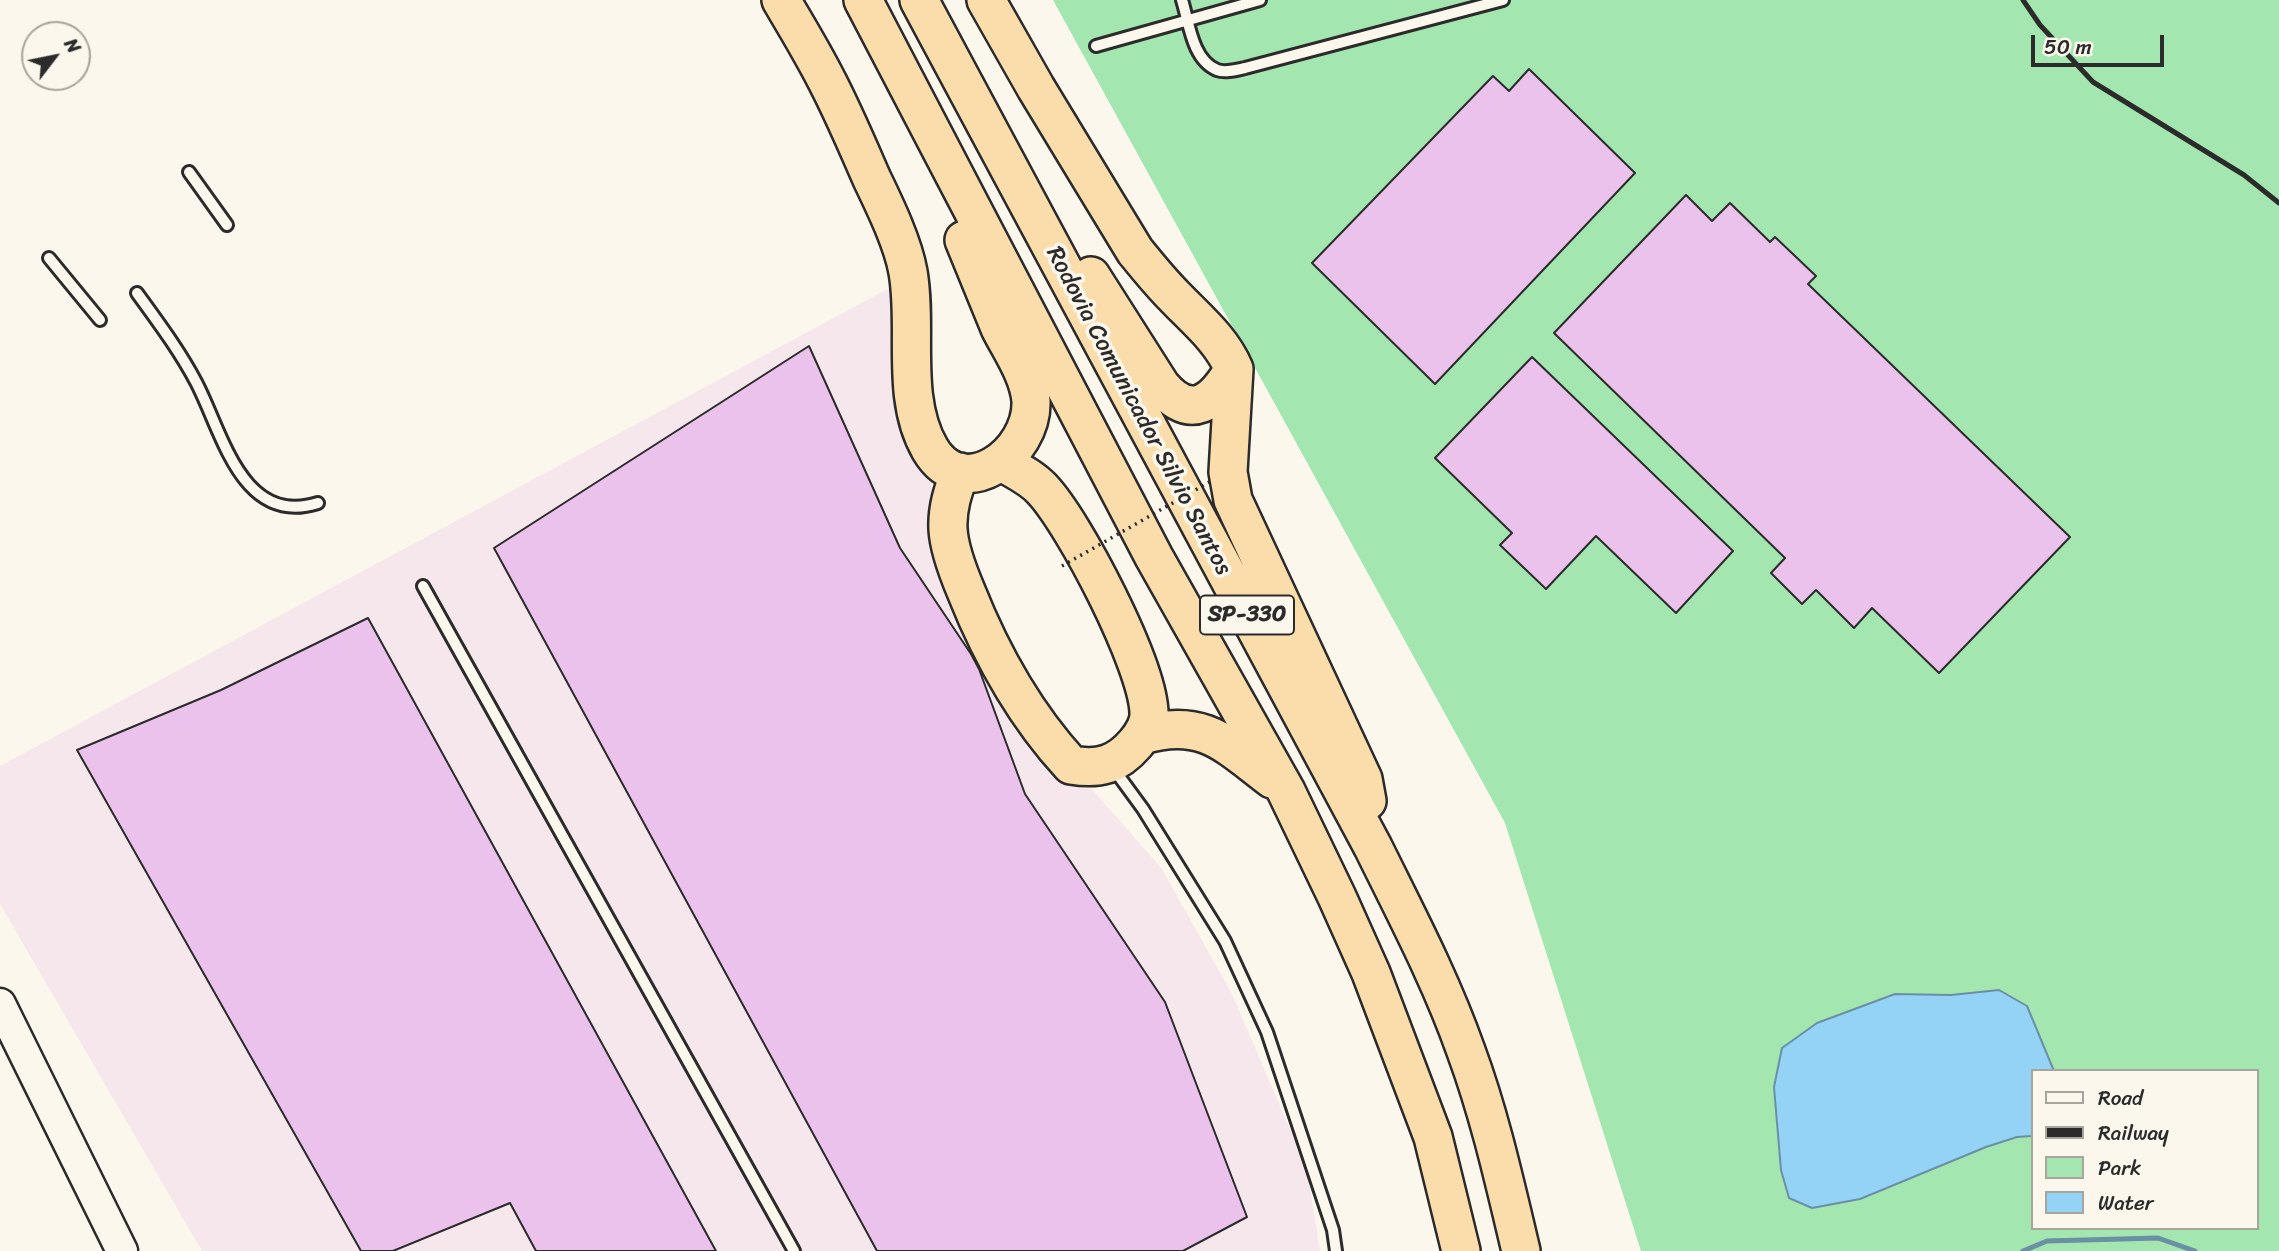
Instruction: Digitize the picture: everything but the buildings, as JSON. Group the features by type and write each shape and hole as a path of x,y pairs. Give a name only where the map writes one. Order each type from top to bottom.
{"highway":[{"path":"781,0 829,83 888,213 908,272 914,394 923,436 932,453 946,467 960,472 982,470 1002,462 1020,443 1029,424 1031,399 1025,377 1001,328 868,9"},
{"name":"Rodovia Comunicador Silvio Santos","path":"919,0 1373,847 1440,984 1467,1052 1494,1139 1521,1251"},
{"path":"986,0 1035,88 1135,251 1161,283 1223,346 1234,369 1228,472 1233,500 1363,779 1373,847"},
{"name":"SP-330","path":"868,9 1154,557 1286,790 1338,897 1429,1124 1461,1251"},
{"path":"999,148 1058,225 1161,386 1172,398 1195,406 1206,403 1221,391 1234,369"},
{"path":"960,472 949,503 948,531 958,571 977,620 1013,687 1046,738 1070,765 1089,767 1110,764 1142,735 1150,715 1145,687 1114,609 1055,506 1041,488 1002,462"},
{"path":"1142,735 1178,727 1212,736 1235,750 1286,790"}],"main road":[{"path":"0,1004 122,1251"}],"lane":[{"path":"1182,0 1195,48 1208,64 1218,71 1245,68 1503,0"},
{"path":"1097,46 1260,0"},
{"path":"189,172 227,225"},
{"path":"49,258 100,320"},
{"path":"137,293 176,345 202,394 226,452 243,477 260,495 282,506 301,508 318,503"},
{"path":"423,586 794,1251"},
{"path":"1110,764 1143,809 1225,942 1257,1010 1267,1032 1333,1230 1336,1251"}],"path":[{"path":"1062,566 1213,480"}],"shaded area":[{"path":"895,285 912,397 950,571 1069,763 1162,869 1232,994 1307,1169 1320,1251 202,1251 0,904 0,766"}],"green space":[{"path":"1053,0 2279,0 2279,1251 1641,1251 1505,823"}],"water":[{"path":"1999,990 2027,1006 2053,1069 2030,1069 2030,1136 2017,1137 1986,1147 1860,1199 1812,1208 1789,1198 1781,1170 1774,1087 1782,1048 1817,1023 1895,994 1951,995"}],"waterway":[{"path":"2023,1251 2047,1241 2158,1238 2195,1251"}],"railway":[{"path":"2023,0 2040,25 2093,82 2244,175 2279,203"}]}
